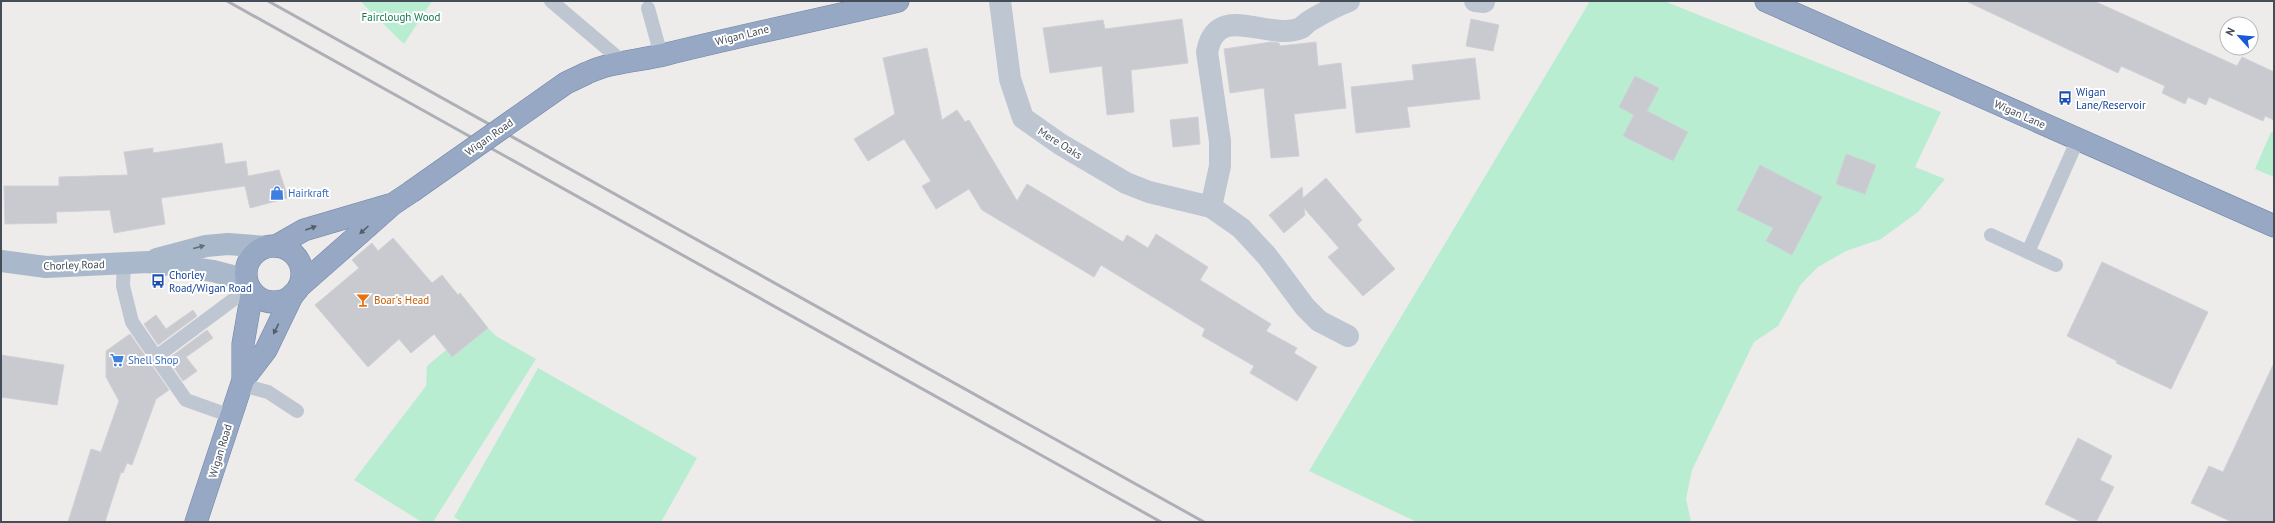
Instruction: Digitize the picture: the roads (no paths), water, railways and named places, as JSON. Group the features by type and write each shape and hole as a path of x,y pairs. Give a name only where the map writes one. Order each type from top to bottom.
{"highway":[{"name":"Wigan Lane","path":"587,73 602,66 661,55 866,5 898,1"},
{"name":"Wigan Lane","path":"1766,1 2274,226"},
{"name":"Wigan Road","path":"242,382 266,350 296,291 393,204 566,83 587,73"},
{"name":"Wigan Road","path":"271,246 317,226 393,204"},
{"path":"271,246 293,253 298,260 302,278 296,291 276,302 267,301 249,288 245,274 247,265 258,250 271,246"},
{"name":"Wigan Road","path":"196,522 242,382 243,344 249,288"}],"main road":[{"name":"Chorley Road","path":"148,262 206,246 228,244 271,246"},
{"name":"Chorley Road","path":"1,261 46,267 148,262 224,273 249,288"}],"street":[{"name":"Mere Oaks","path":"1000,1 1010,78 1023,118 1060,144 1126,182 1149,192 1211,207 1246,234 1267,256 1305,306 1319,321 1348,336"},
{"path":"1211,207 1220,166 1220,141 1207,52 1209,41 1215,31 1223,26 1238,25 1277,30 1301,28 1310,20 1349,1"}],"lane":[{"path":"551,1 623,62"},
{"path":"648,8 661,55"},
{"path":"2028,252 2078,139"},
{"path":"1991,235 2056,265"},
{"path":"124,263 123,286 132,322 186,400 231,416"},
{"path":"156,357 249,288"},
{"path":"242,382 268,392 298,411"}],"railway":[{"path":"227,1 1161,522"},
{"path":"268,1 1204,522"}],"place":[{"name":"Wigan Lane/Reservoir","path":"2065,98"},
{"name":"Hairkraft","path":"277,193"},
{"name":"Chorley Road/Wigan Road","path":"158,281"},
{"name":"Boar's Head","path":"363,300"},
{"name":"Shell Shop","path":"117,360"}],"park label":[{"name":"Fairclough Wood","path":"401,17"}]}
